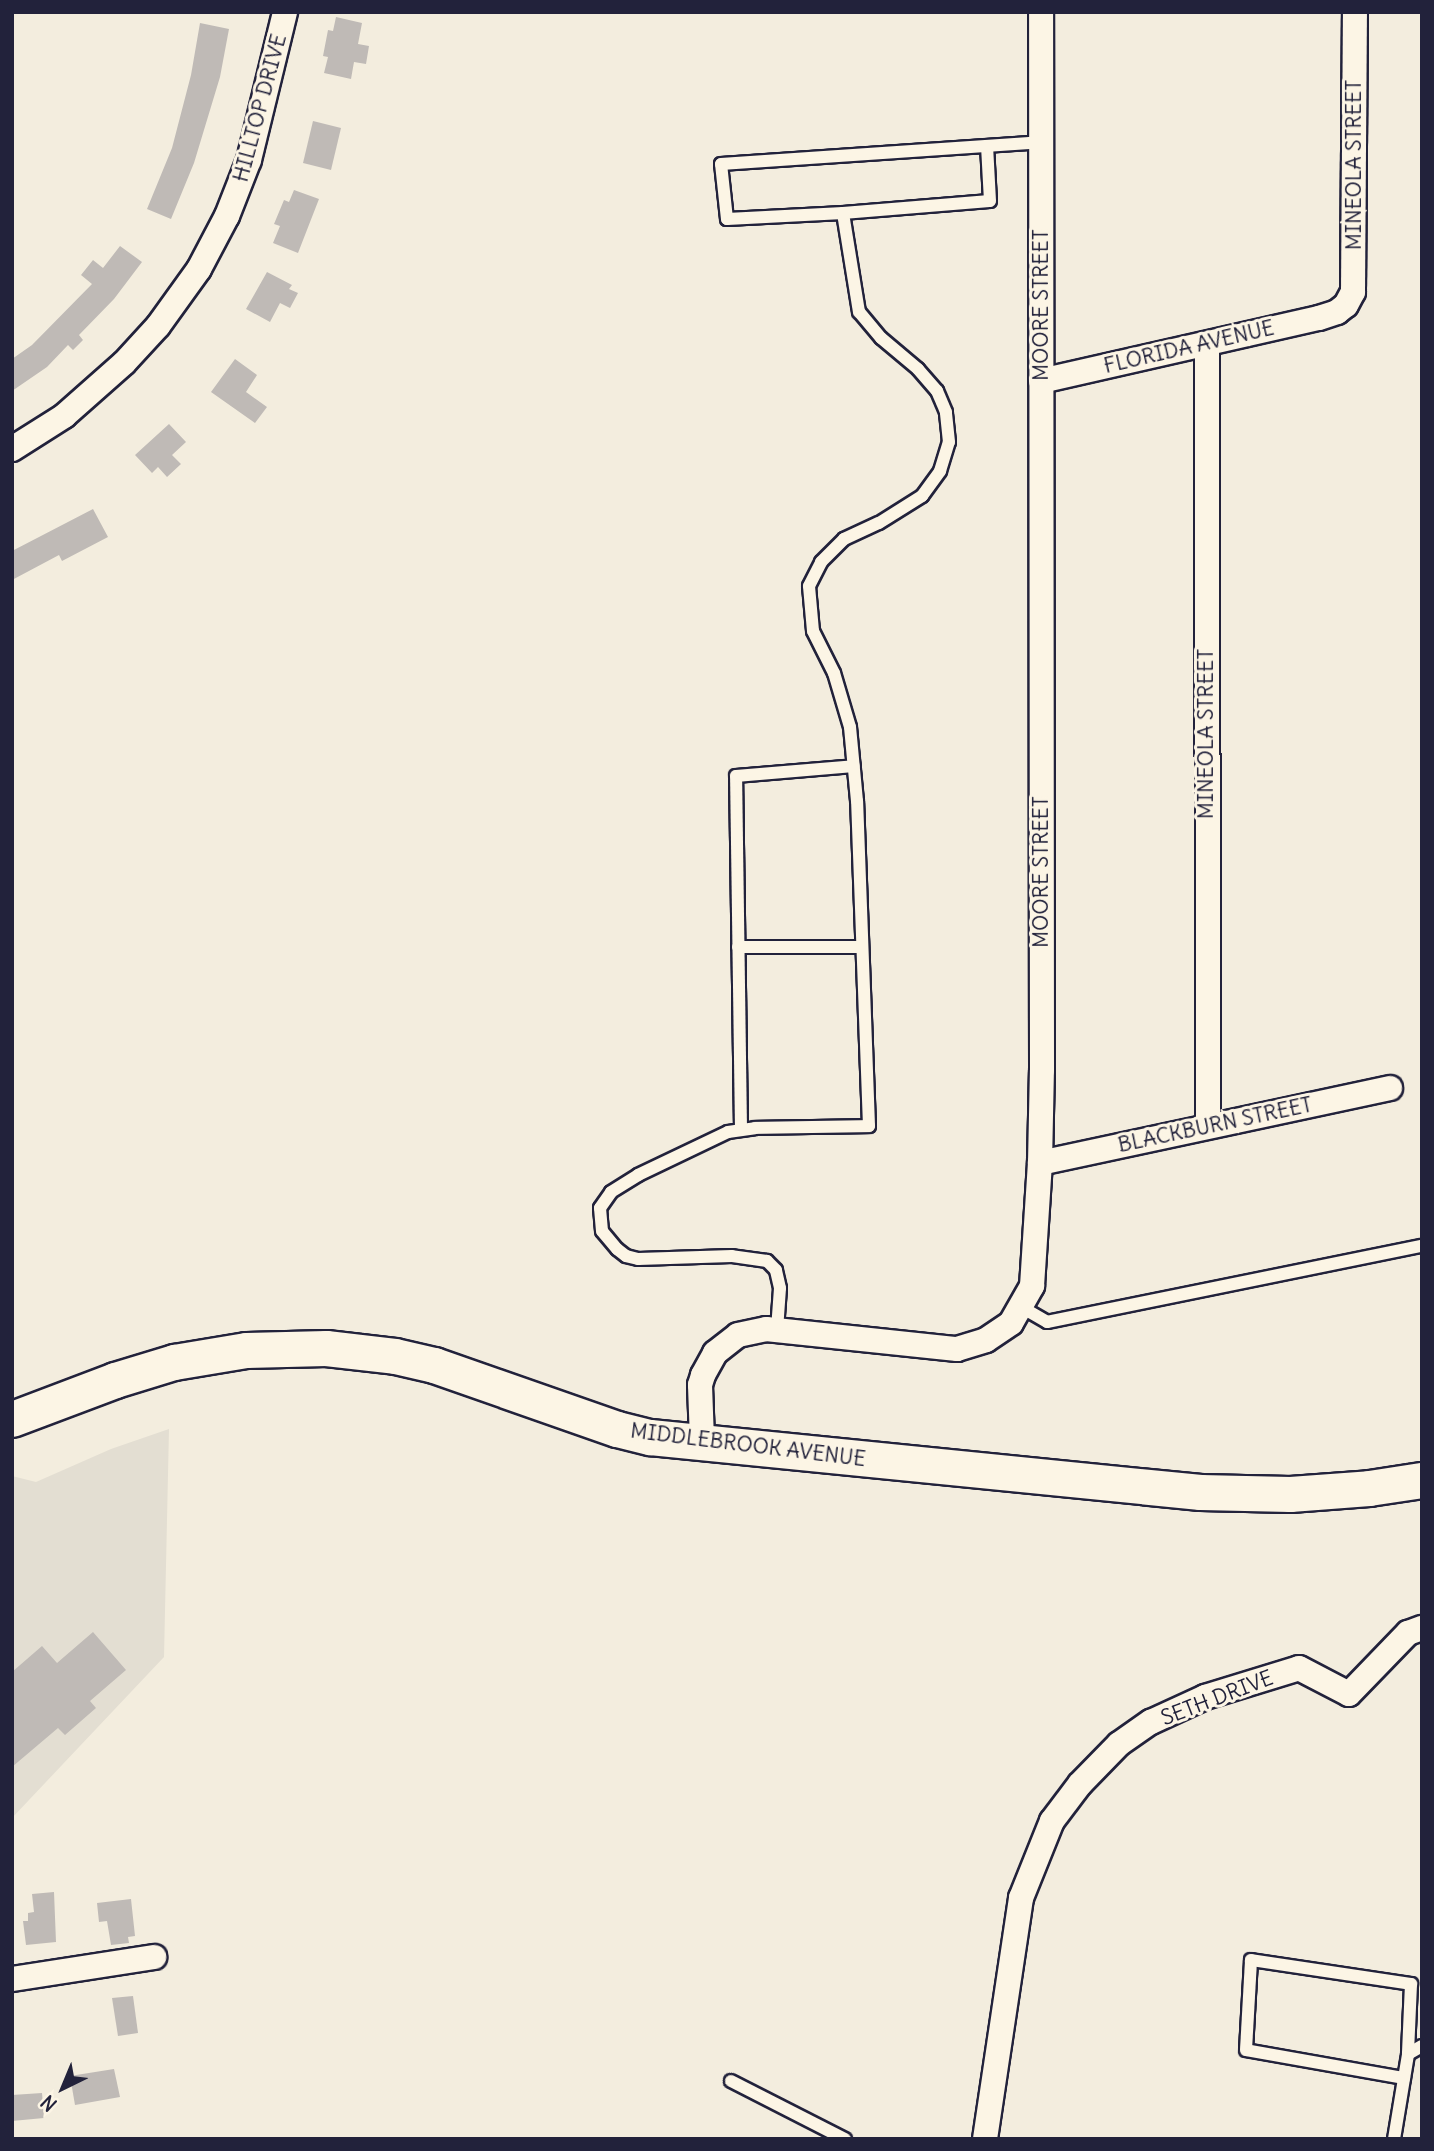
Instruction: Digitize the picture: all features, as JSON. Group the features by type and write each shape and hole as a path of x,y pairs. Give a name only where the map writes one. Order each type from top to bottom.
{"main road":[{"name":"MIDDLEBROOK AVENUE","path":"12,1419 115,1380 184,1360 256,1349 326,1348 395,1356 434,1365 617,1429 650,1437 702,1440 829,1457 1200,1492 1290,1494 1369,1488 1422,1480"}],"street":[{"name":"HILLTOP DRIVE","path":"12,449 64,416 124,363 158,326 199,269 227,216 249,160 285,12"},
{"name":"MOORE STREET","path":"702,1440 700,1385 713,1356 726,1343 745,1332 778,1331 957,1349 978,1344 1001,1332 1023,1308 1034,1278 1040,1163 1041,12"},
{"name":"MINEOLA STREET","path":"1337,312 1346,305 1353,292 1356,12"},
{"name":"FLORIDA AVENUE","path":"1041,381 1337,312"},
{"name":"MINEOLA STREET","path":"1207,344 1208,1125"},
{"name":"BLACKBURN STREET","path":"1040,1163 1390,1088"},
{"name":"SETH DRIVE","path":"985,2139 1021,1898 1052,1821 1080,1784 1119,1744 1151,1722 1205,1697 1299,1668 1349,1694 1408,1633 1422,1629"},
{"path":"12,1979 154,1957"}],"lane":[{"path":"987,146 990,201 727,219 721,164 1040,142"},
{"path":"778,1331 780,1288 776,1270 766,1261 732,1256 638,1259 617,1249 602,1231 600,1220 605,1200 620,1185 728,1132 741,1129 869,1126 854,766 850,727 842,694 813,631 808,586 821,562 844,539 879,523 922,496 940,471 949,442 946,412 937,391 918,369 881,338 859,312 844,213"},
{"path":"741,1129 736,776 854,766"},
{"path":"738,947 862,947"},
{"path":"1023,1308 1047,1322 1422,1246"},
{"path":"1394,2139 1408,2054 1411,1984 1251,1960 1246,2050 1404,2078"},
{"path":"1408,2054 1422,2046"},
{"path":"731,2081 845,2139"}],"shaded area":[{"path":"169,1429 164,1657 12,1818 12,1476 36,1482 111,1449"}],"building":[{"path":"336,17 362,23 358,44 369,46 366,64 354,62 351,79 324,73 328,57 323,56 328,30 333,31"},
{"path":"200,23 229,29 220,77 194,163 171,219 147,209 172,148 191,75"},
{"path":"313,121 341,128 331,170 303,163"},
{"path":"294,190 319,199 298,253 273,243 280,226 274,224 284,200 289,202"},
{"path":"120,246 142,262 114,299 79,335 83,340 73,350 68,345 47,367 12,391 12,359 32,345 92,284 81,275 93,260 103,268"},
{"path":"267,272 292,285 289,289 298,293 290,308 280,303 270,322 246,309"},
{"path":"235,359 257,375 246,392 267,407 255,423 211,392"},
{"path":"169,424 186,442 172,455 181,464 167,477 158,467 152,473 135,455"},
{"path":"93,509 108,537 62,561 59,555 12,580 12,551"},
{"path":"93,1632 126,1670 90,1701 96,1708 65,1735 58,1728 12,1767 12,1672 42,1646 57,1663"},
{"path":"54,1892 56,1942 26,1945 23,1921 28,1921 28,1913 34,1912 32,1894"},
{"path":"131,1899 135,1936 128,1937 129,1943 111,1945 107,1921 99,1922 97,1903"},
{"path":"133,1996 138,2033 118,2036 112,1998"},
{"path":"114,2069 120,2097 75,2105 70,2076"},
{"path":"42,2093 44,2118 12,2121 12,2095"}]}
